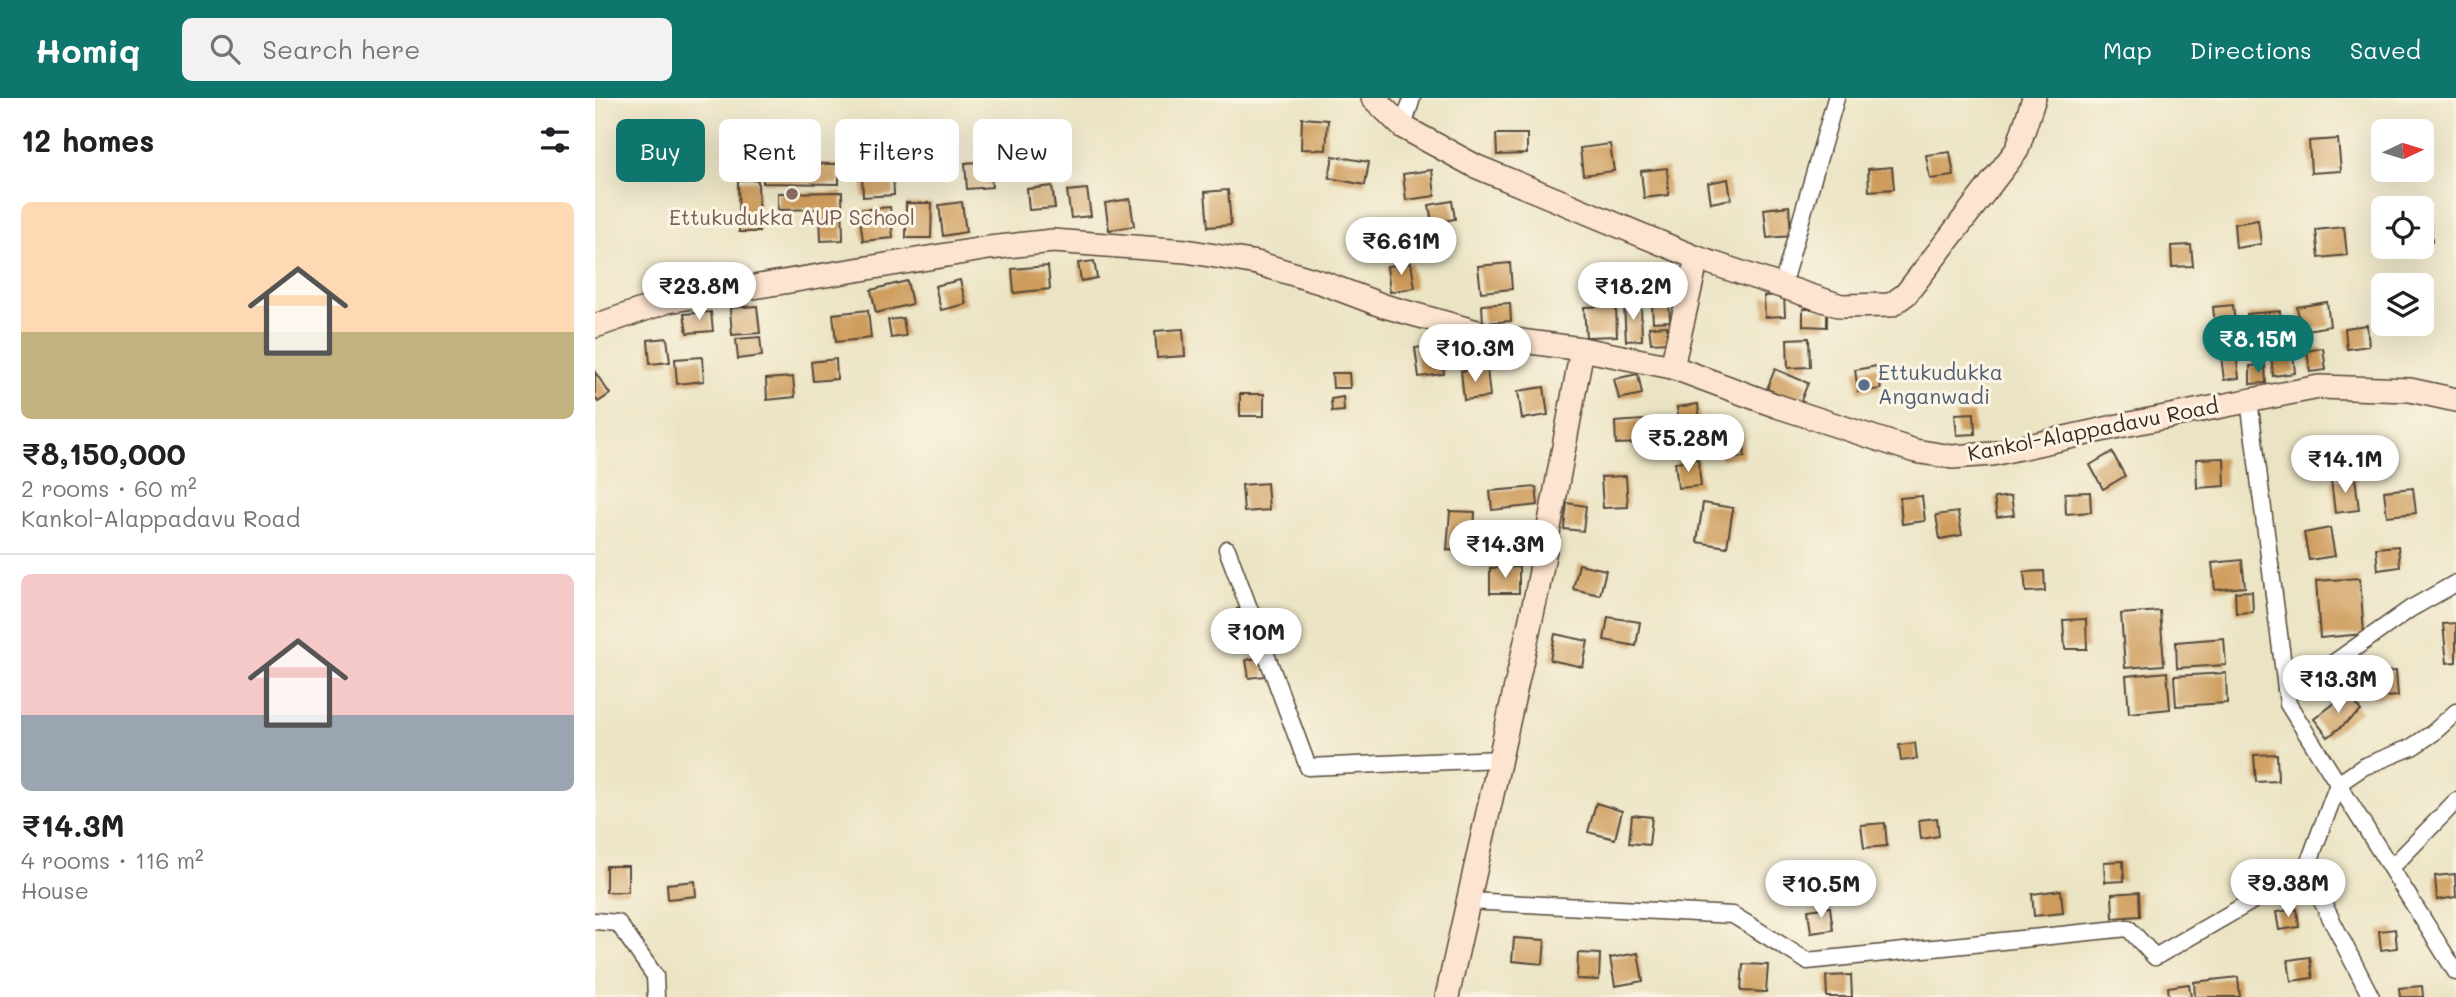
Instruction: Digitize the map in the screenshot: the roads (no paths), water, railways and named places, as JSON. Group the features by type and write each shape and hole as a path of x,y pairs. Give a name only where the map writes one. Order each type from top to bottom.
{"main road":[{"path":"1373,98 1403,127 1475,166 1697,258 1841,306 1891,305 1906,294 2017,150 2033,98"},
{"name":"Kankol-Alappadavu Road","path":"595,326 668,301 989,248 1053,241 1186,251 1257,263 1384,306 1499,338 1582,349 1672,367 1777,406 1915,451 1952,457 1992,454 2319,387 2410,390 2456,400"},
{"path":"1672,367 1697,258"},
{"path":"1447,997 1538,587 1582,349"}],"street":[{"path":"1403,127 1412,98"},
{"path":"1782,286 1836,98"},
{"path":"2249,400 2288,704 2456,972"},
{"path":"1227,548 1308,767 1500,759"},
{"path":"2286,690 2298,688 2410,609 2456,583"},
{"path":"1469,901 1733,915 1807,961 2128,928 2155,957 2305,870 2338,784 2363,767 2412,747 2433,733 2456,712"},
{"path":"2391,869 2456,801"},
{"path":"2305,870 2371,997"},
{"path":"595,921 618,923 655,976 656,997"}],"place":[{"name":"Ettukudukka AUP School","path":"792,194"},
{"name":"Ettukudukka Anganwadi","path":"1864,385"}]}
